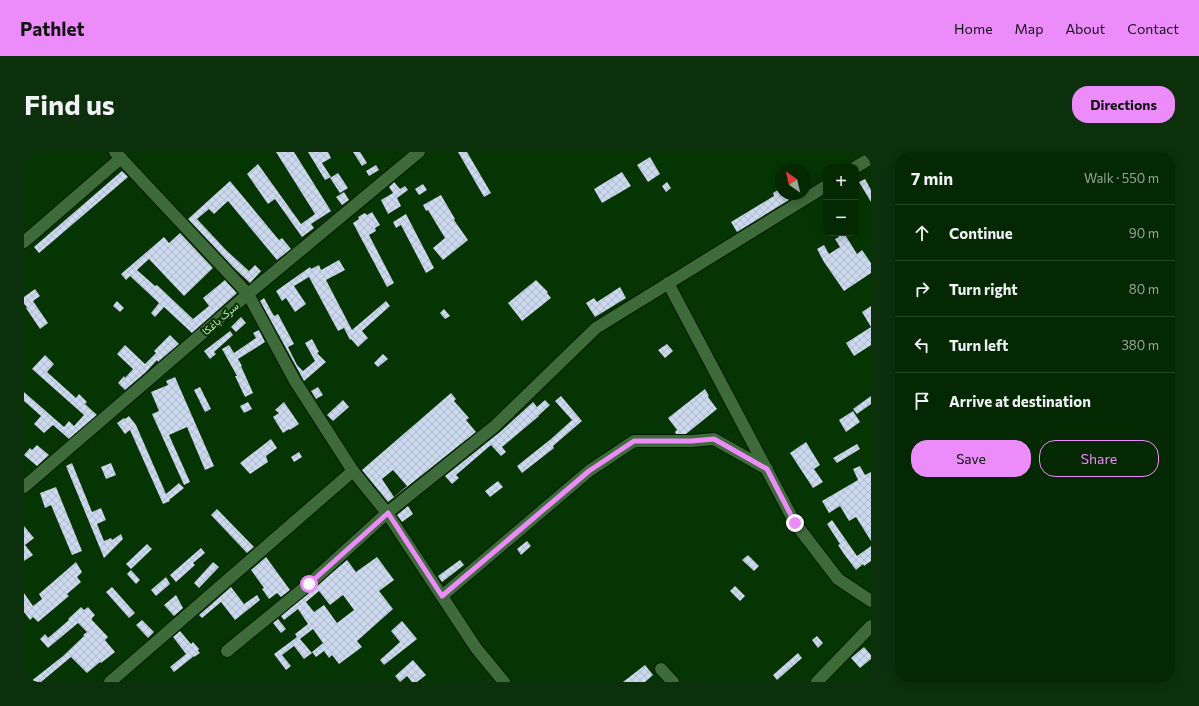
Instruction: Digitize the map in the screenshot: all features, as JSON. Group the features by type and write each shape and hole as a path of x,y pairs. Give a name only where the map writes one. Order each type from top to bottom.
{"street":[{"name":"سرک باغکا","path":"24,487 248,294 419,152"},
{"path":"24,242 118,155 248,294 295,381 353,471 388,513 476,648 504,682"},
{"path":"859,165 871,158"},
{"path":"227,651 309,584 388,513 496,426 596,328 823,188"},
{"path":"668,283 795,523 838,579 871,601"},
{"path":"442,596 589,471 634,441 691,441 714,439 767,469"},
{"path":"110,682 353,471"},
{"path":"817,682 871,626"},
{"path":"661,669 673,682"}],"building":[{"path":"276,152 294,152 331,211 311,224 314,228 302,237 275,199 268,204 247,174 258,164 301,224 315,214"},
{"path":"308,152 328,152 331,158 322,163 331,177 325,180"},
{"path":"353,152 360,152 367,163 362,166"},
{"path":"458,152 467,152 491,193 484,197"},
{"path":"650,157 660,174 648,182 637,165"},
{"path":"376,165 379,170 369,176 366,171"},
{"path":"122,171 128,177 39,253 34,247"},
{"path":"622,172 631,186 602,203 594,189"},
{"path":"338,173 348,188 340,193 330,178"},
{"path":"865,179 871,190 871,202 859,182"},
{"path":"230,181 279,240 282,238 291,249 277,260 228,201 214,214 209,209 197,219 226,250 249,271 255,265 261,271 250,283 188,219"},
{"path":"394,182 400,189 405,186 408,190 397,198 401,206 388,214 381,200 393,193 389,187"},
{"path":"667,182 671,188 666,192 662,186"},
{"path":"423,184 427,190 419,195 415,189"},
{"path":"344,192 349,200 342,205 336,197"},
{"path":"775,192 775,200 789,200 737,232 731,222 774,196 773,193"},
{"path":"441,195 455,219 454,220 468,240 443,260 433,248 445,238 428,210 426,211 423,205"},
{"path":"372,212 380,225 375,228 376,231 369,235 394,283 387,287 353,223 359,219 358,217 365,213 367,215"},
{"path":"406,214 434,268 426,273 401,225 396,228 393,222"},
{"path":"180,233 213,268 184,296 149,259 137,270 155,286 157,285 193,319 209,306 203,298 225,280 237,293 192,333 164,307 155,317 151,313 159,303 130,276 126,280 121,274 164,237 169,243"},
{"path":"838,236 846,236 857,254 862,250 871,263 871,273 844,291 817,249 824,245 829,254 840,247 835,239 839,237"},
{"path":"339,260 345,270 326,280 352,330 386,301 390,306 362,331 368,338 358,347 351,339 350,340 344,328 338,331 309,277 294,286 306,304 295,312 286,298 282,301 276,291 310,267 311,269 319,265 321,270"},
{"path":"536,280 548,292 547,293 551,298 522,321 508,303"},
{"path":"620,287 626,298 595,317 586,303 594,298 597,302"},
{"path":"35,289 40,296 33,301 48,323 40,329 24,304 24,297"},
{"path":"264,298 274,316 278,314 294,344 288,347 297,365 303,371 315,361 305,343 312,339 319,352 317,353 326,362 304,381 260,301"},
{"path":"117,301 124,308 120,312 113,306"},
{"path":"871,306 871,327 862,312"},
{"path":"444,309 450,316 445,319 440,313"},
{"path":"241,317 246,323 236,332 231,327"},
{"path":"871,327 871,345 854,356 846,343"},
{"path":"259,330 265,342 238,359 253,393 245,397 235,376 237,376 222,349 229,345 234,353 256,338 253,333"},
{"path":"230,331 233,335 214,352 216,354 210,359 204,351"},
{"path":"170,335 179,344 158,362 157,360 146,372 125,390 118,383 133,369 117,354 125,345 145,364 156,353 154,351"},
{"path":"667,344 673,351 665,358 658,350"},
{"path":"383,354 388,359 378,367 374,363"},
{"path":"45,355 54,364 47,372 76,398 79,394 87,402 85,404 97,415 69,439 53,425 44,433 34,424 41,416 24,401 24,392 64,427 69,421 74,426 84,415 32,369"},
{"path":"175,377 214,466 205,470 187,427 169,435 190,482 184,485 152,414 159,411 151,392 168,385 166,381"},
{"path":"200,387 211,409 205,412 194,390"},
{"path":"318,387 323,395 316,399 311,391"},
{"path":"705,389 709,396 708,397 717,409 686,434 676,434 675,432 677,430 668,418"},
{"path":"451,393 456,399 454,401 469,418 466,420 476,432 388,502 362,470","holes":["393,470 407,486 394,497 382,479"]},
{"path":"561,396 582,421 553,446 554,448 522,473 517,466 572,420 555,401"},
{"path":"871,396 871,404 857,414 853,409"},
{"path":"343,400 349,407 333,421 327,415"},
{"path":"545,400 550,405 502,447 506,452 501,456 491,445 456,475 459,478 452,484 445,476 500,432 533,402 537,407"},
{"path":"248,402 252,409 244,413 240,406"},
{"path":"284,402 299,424 283,433 273,417 279,413 275,410"},
{"path":"853,411 860,422 846,432 839,420"},
{"path":"129,416 136,425 166,494 179,483 184,488 169,500 170,501 163,504 130,430 125,434 117,423"},
{"path":"271,439 277,448 266,456 268,462 250,474 240,463"},
{"path":"806,442 820,465 814,469 823,482 813,488 790,453"},
{"path":"857,444 860,449 837,463 833,458"},
{"path":"37,445 49,455 37,466 24,455 30,448 32,450"},
{"path":"299,452 302,457 294,462 291,457"},
{"path":"72,463 92,512 101,508 106,520 97,524 104,541 111,538 112,540 121,534 123,539 104,558 66,466"},
{"path":"111,463 116,475 106,479 101,467"},
{"path":"860,466 865,475 871,472 871,541 856,517 849,521 840,506 829,513 822,501 858,480 853,469"},
{"path":"498,481 503,487 490,497 485,491"},
{"path":"56,487 82,551 72,555 51,505 45,508 40,493"},
{"path":"408,506 413,514 402,522 397,515"},
{"path":"217,509 254,547 247,553 211,515"},
{"path":"832,520 857,556 871,546 871,561 864,566 863,564 856,570 838,545 840,544 827,524"},
{"path":"24,526 34,538 25,545 33,555 24,561"},
{"path":"527,541 531,546 521,555 517,549"},
{"path":"147,544 152,549 131,569 126,564"},
{"path":"201,548 205,553 193,563 195,565 176,582 170,575"},
{"path":"748,555 759,566 754,571 742,560"},
{"path":"266,557 290,590 281,597 277,593 269,599 262,589 264,588 251,570"},
{"path":"377,557 394,580 379,591 393,609 357,641 362,647 339,664 332,655 329,658 324,651 316,657 312,652 323,643 313,629 300,639 312,653 304,659 294,646 282,655 291,666 286,670 274,654 297,637 295,634 308,624 298,609 284,620 281,616 347,560 356,572","holes":["319,591 330,605 343,595 354,610 337,623 324,605 314,612 306,602"]},
{"path":"460,560 464,565 442,582 438,576"},
{"path":"76,562 82,572 77,577 81,582 67,594 69,596 38,622 33,617 30,620 24,612 24,593 33,606 42,599 39,594"},
{"path":"213,562 219,567 199,588 194,583"},
{"path":"131,570 140,580 136,584 127,574"},
{"path":"166,577 170,584 156,596 151,590"},
{"path":"735,586 745,596 740,601 730,591"},
{"path":"112,587 135,613 129,618 106,592"},
{"path":"231,587 244,604 257,595 260,600 235,620 221,602 202,618 199,615"},
{"path":"176,595 183,608 174,616 164,605"},
{"path":"81,607 84,610 88,607 95,615 92,620 108,637 105,640 115,652 87,673 71,657 41,682 30,682 63,656 87,632 78,623 48,648 40,639 45,634 48,638 69,620 68,619"},
{"path":"278,619 286,629 281,633 273,623"},
{"path":"142,620 154,632 148,638 136,625"},
{"path":"402,621 417,639 384,665 380,660 400,642 391,631"},
{"path":"180,631 191,644 193,642 199,649 198,651 200,653 174,672 170,667 186,654 173,637"},
{"path":"817,636 823,643 818,648 812,640"},
{"path":"864,647 871,655 871,659 860,668 851,658"},
{"path":"798,653 802,658 777,680 773,675"},
{"path":"413,660 426,675 417,682 412,682 407,676 400,682 395,676"},
{"path":"645,665 653,675 645,682 623,682"}],"route":[{"path":"309,584 388,513 442,596 589,471 634,441 691,441 714,439 767,469 795,523"}]}
